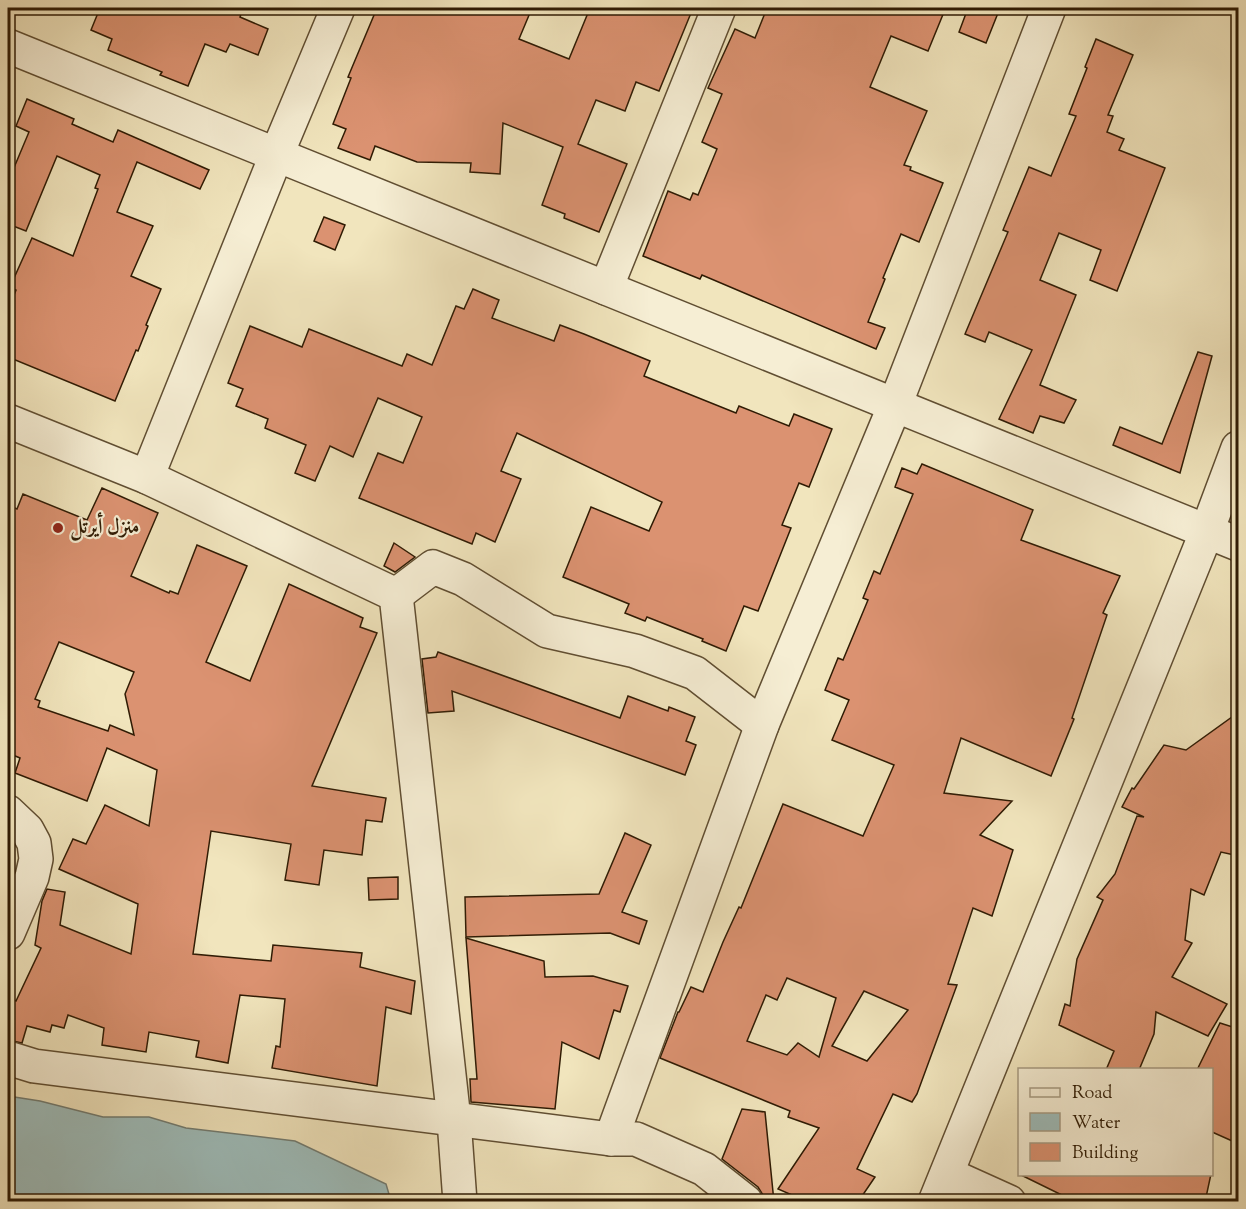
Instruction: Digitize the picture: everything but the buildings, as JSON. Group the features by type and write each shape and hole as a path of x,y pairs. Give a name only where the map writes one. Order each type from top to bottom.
{"street":[{"path":"147,477 338,8"},
{"path":"606,288 719,8"},
{"path":"611,1139 762,725 896,405 1049,8"},
{"path":"8,46 1239,544"},
{"path":"8,421 147,477 396,595"},
{"path":"1009,1202 941,1188 1239,448"},
{"path":"396,595 433,567 463,579 547,631 635,651 695,673 762,725"},
{"path":"396,595 454,1120 460,1202"},
{"path":"8,812 27,830 34,843 36,860 32,877 8,933"},
{"path":"8,1058 34,1066 454,1120 611,1139 636,1139 704,1169 746,1202"}],"water":[{"path":"8,1096 40,1101 103,1117 149,1117 186,1128 295,1141 386,1184 391,1201 8,1201"}],"place":[{"name":"منزل أيرتل","path":"58,528"}]}
